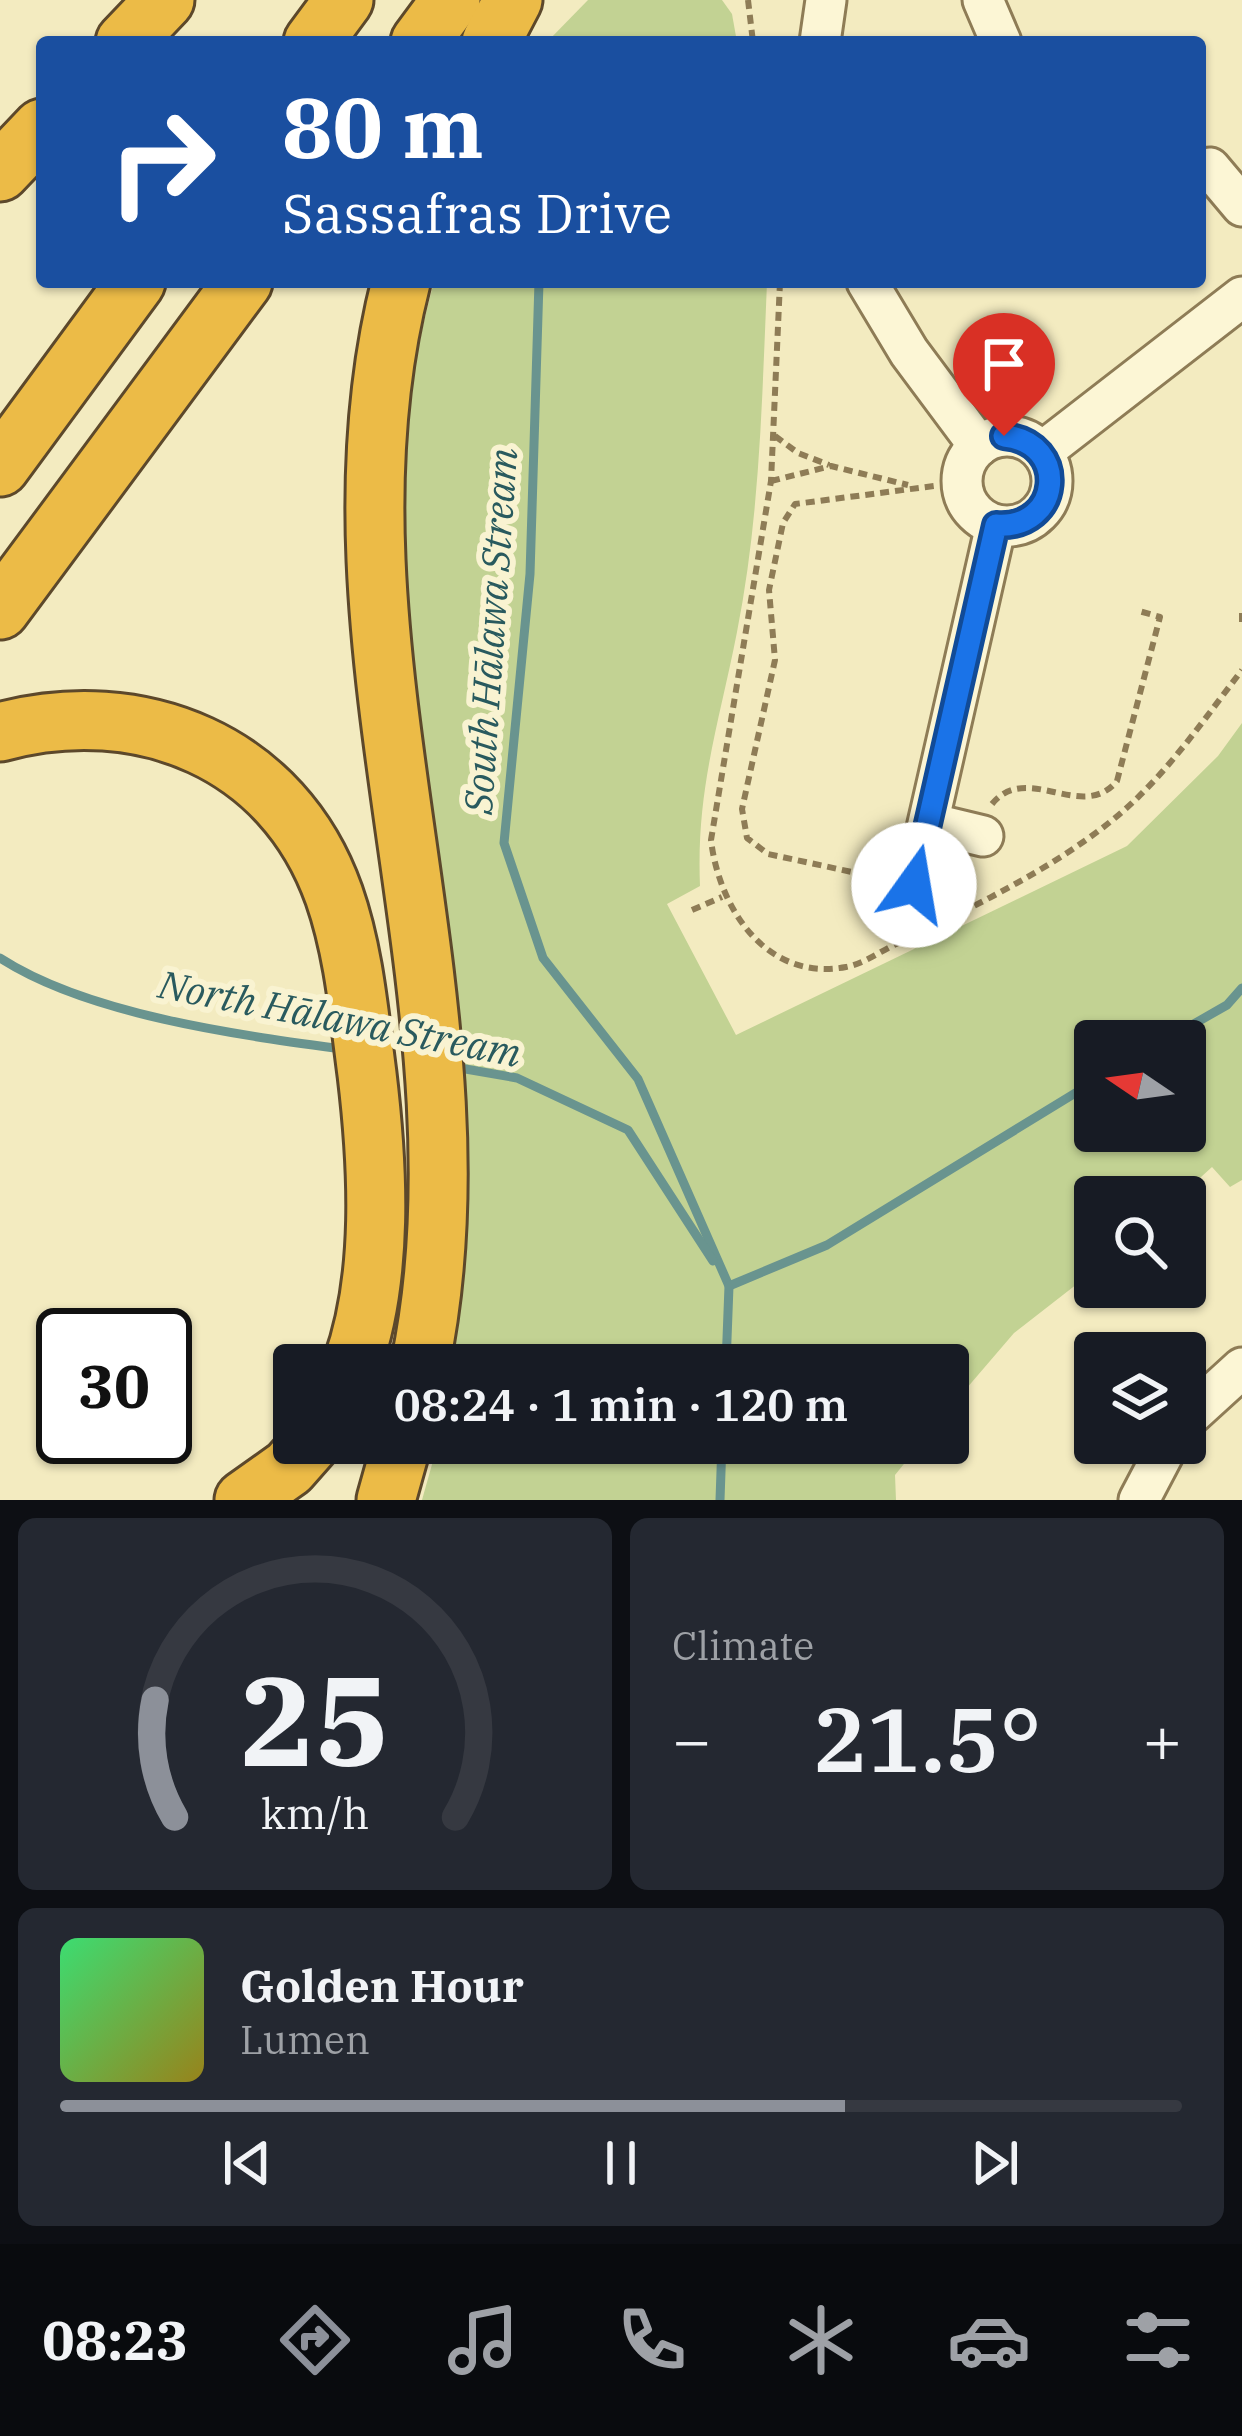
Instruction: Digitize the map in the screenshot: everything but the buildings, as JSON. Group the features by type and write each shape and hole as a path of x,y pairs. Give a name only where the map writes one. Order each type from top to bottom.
{"highway":[{"path":"130,36 165,0"},
{"path":"317,36 344,0"},
{"path":"424,36 451,0"},
{"path":"493,36 513,0"},
{"path":"0,172 36,134"},
{"path":"0,467 132,288"},
{"path":"0,610 239,288"},
{"path":"400,288 382,385 375,550 435,1115 433,1280 423,1344"},
{"path":"0,732 40,721 125,720 202,746 237,765 289,813 322,866 355,980 375,1167 368,1291 357,1344"},
{"path":"244,1500 293,1464"},
{"path":"386,1500 396,1464"}],"street":[{"path":"821,36 826,0"},
{"path":"983,0 998,36"},
{"path":"1210,168 1242,206"},
{"path":"871,288 909,352 979,446"},
{"path":"1042,452 1242,297"},
{"path":"1018,437 1042,452 1052,477 1046,505 1024,523 996,525 983,519 966,498 964,470 979,446 990,439 1018,437"},
{"path":"914,885 996,525"},
{"path":"929,823 982,836"},
{"path":"1206,1401 1242,1368"},
{"path":"1139,1500 1157,1464"}],"path":[{"path":"748,0 752,36"},
{"path":"780,288 771,481 711,840 722,896 749,936 782,958 847,967 1062,856 1113,819 1184,745 1242,670"},
{"path":"775,436 798,453 831,466 911,486"},
{"path":"771,481 831,466"},
{"path":"914,885 768,854 747,838 741,815 775,660 769,590 787,512 795,504 832,503 911,486 934,486"},
{"path":"982,836 989,809 1013,790 1035,788 1086,800 1117,781 1160,617 1139,611"},
{"path":"1242,613 1242,628"},
{"path":"692,910 722,896"}],"green space":[{"path":"588,0 722,0 732,14 736,36 553,36"},
{"path":"433,288 767,288 751,545 705,787 700,886 667,904 736,1035 1127,846 1218,756 1242,723 1242,1180 1230,1187 1212,1167 1202,1176 1074,1176 1074,1286 1014,1333 969,1386 969,1344 453,1344 461,1225 461,1087 444,901 409,639 404,464 414,375"},
{"path":"432,1464 904,1464 895,1475 896,1500 422,1500"}],"waterway":[{"name":"South Hālawa Stream","path":"539,288 530,574 504,843 543,958 638,1079 729,1286 727,1344"},
{"name":"North Hālawa Stream","path":"0,958 76,994 165,1020 342,1049"},
{"path":"1201,1020 1227,1005 1242,988"},
{"name":"North Hālawa Stream","path":"454,1067 517,1078 628,1130 713,1261"},
{"path":"729,1286 827,1245 1074,1094"},
{"path":"720,1500 721,1464"}],"route":[{"path":"914,885 996,525 1024,523 1046,505 1051,491 1052,477 1042,452 1031,442 1004,436"}]}
